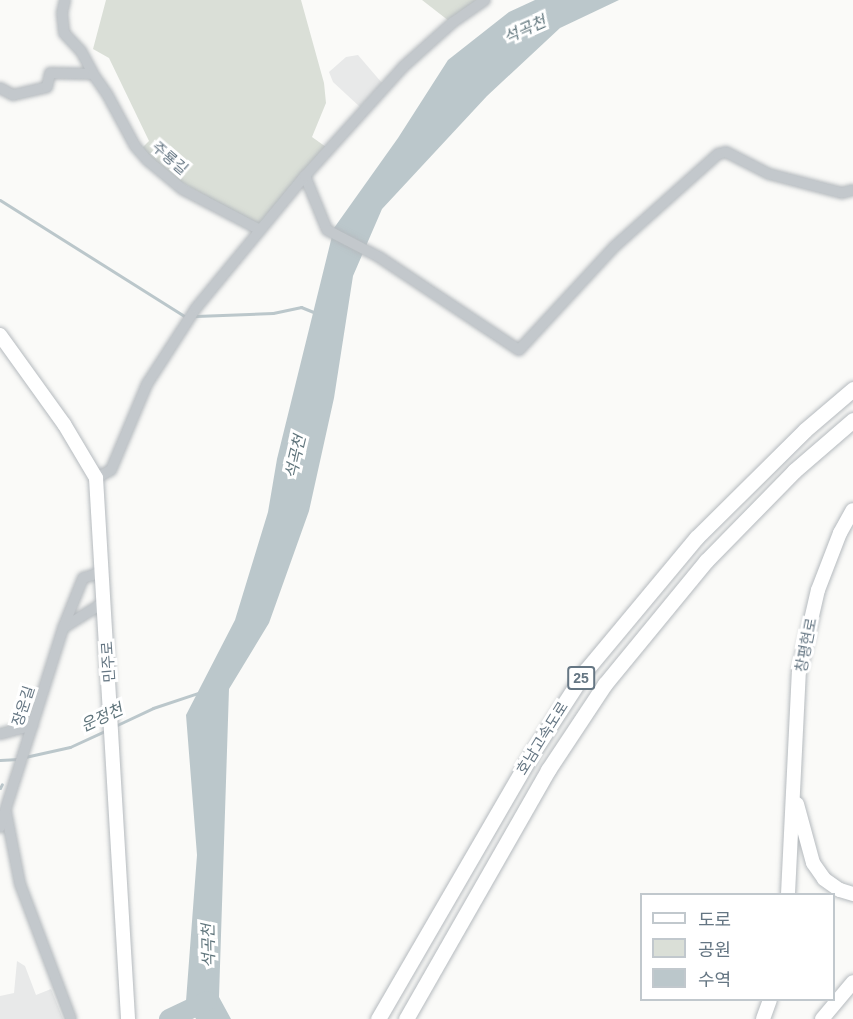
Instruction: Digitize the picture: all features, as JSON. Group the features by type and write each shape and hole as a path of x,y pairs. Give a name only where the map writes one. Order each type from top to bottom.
{"highway":[{"name":"호남고속도로","path":"378,1019 531,755 586,670 696,538 805,430 853,389"},
{"name":"호남고속도로","path":"406,1019 548,770 605,684 706,561 794,471 853,420"}],"main road":[{"name":"민주로","path":"0,335 30,380 64,424 96,478 114,748 128,1019"},
{"name":"창평현로","path":"788,893 799,672 808,625 826,566 853,510"},
{"path":"793,788 813,863 824,879 840,890 853,894"},
{"path":"822,1019 853,982"},
{"path":"763,1019 769,1001"}],"street":[{"name":"주룡길","path":"65,0 62,13 64,33 81,51 135,146 147,160 182,189 260,230"},
{"path":"96,478 111,470 147,384 196,308 305,176 403,67 452,23 485,0"},
{"path":"0,88 13,95 47,87 50,73 93,74"},
{"path":"305,176 327,231 370,252 519,350 614,247 718,154 726,152 769,174 842,193 853,190"},
{"name":"장운길","path":"0,827 63,628 83,578 103,572"},
{"path":"63,628 103,603"},
{"path":"0,734 33,725"},
{"path":"6,808 20,884 71,1019"}],"shaded area":[{"path":"358,55 382,83 360,107 333,82 329,72 346,57"},
{"path":"17,961 25,966 36,995 51,989 63,1019 0,1019 0,996 14,993"}],"green space":[{"path":"106,0 301,0 324,83 326,103 312,137 326,147 258,226 171,176 141,149 149,141 109,58 93,49"},
{"path":"422,0 477,0 449,21"}],"water":[{"name":"석곡천","path":"535,0 619,0 560,28 487,96 382,209 353,276 334,398 309,511 269,623 229,689 219,997 231,1019 196,1019 186,1001 197,855 186,715 235,620 268,512 277,459 334,228 398,138 448,60 509,12"}],"waterway":[{"path":"0,200 186,317"},
{"path":"196,316 273,313 301,307 316,313"},
{"name":"운정천","path":"115,726 153,708 198,693"},
{"name":"운정천","path":"25,757 70,747 107,730"},
{"name":"운정천","path":"0,760 19,759"},
{"path":"0,788 2,784"},
{"path":"169,1019 207,1001"}]}
